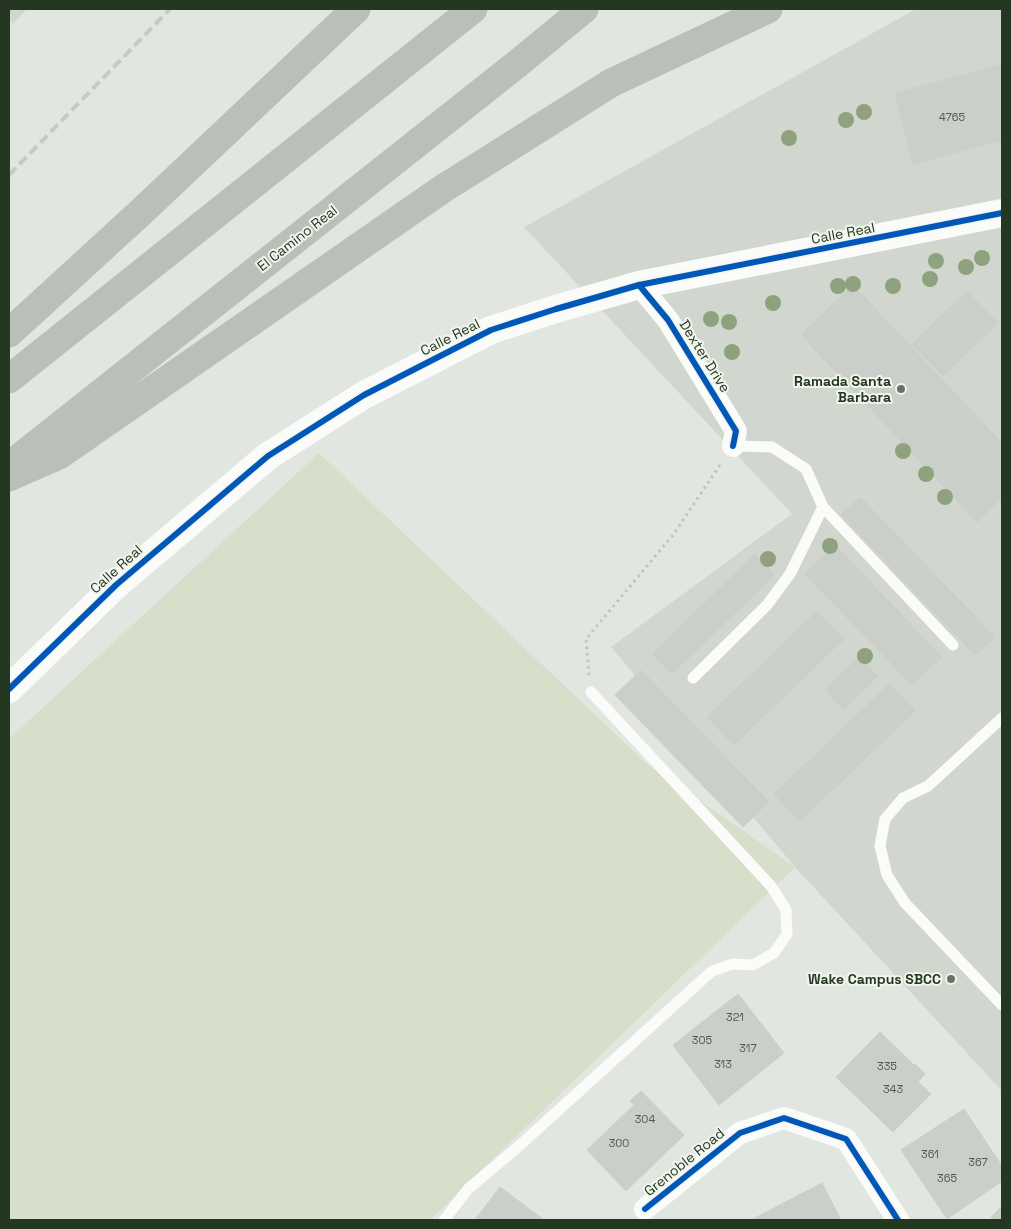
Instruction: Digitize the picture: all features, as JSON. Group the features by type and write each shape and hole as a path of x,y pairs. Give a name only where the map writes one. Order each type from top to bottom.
{"highway":[{"path":"9,333 140,213 356,9"},
{"path":"9,379 473,9"},
{"name":"El Camino Real","path":"9,466 584,9"},
{"path":"9,477 59,455 444,188 611,82 768,9"}],"street":[{"name":"Calle Real","path":"9,689 116,584 268,456 364,395 491,330 639,285 1002,213"},
{"name":"Dexter Drive","path":"639,285 668,320 736,431 733,446"},
{"name":"Grenoble Road","path":"645,1209 740,1132 784,1118 846,1139 898,1220"}],"lane":[{"path":"733,446 772,447 806,469 823,507 954,645"},
{"path":"693,678 768,605 790,574 823,507"},
{"path":"444,1220 468,1189 519,1146 712,972 733,964 753,965 774,953 787,934 786,910 771,886 591,692"},
{"path":"1002,718 928,786 903,798 885,819 880,846 887,875 904,903 1002,1005"}],"path":[{"path":"591,692 586,639 672,535 733,446"}],"shaded area":[{"path":"9,9 27,9 13,24 9,20"},
{"path":"916,9 1002,9 1002,1091 795,867 611,647 792,514 524,227"}],"green space":[{"path":"319,453 647,764 795,867 430,1220 9,1220 9,739"}],"building":[{"path":"1002,65 1002,140 913,164 895,93"},
{"name":"Ramada Santa Barbara","path":"853,285 1002,443 1002,498 977,522 801,335"},
{"path":"967,291 998,323 943,376 912,344"},
{"path":"860,497 995,637 975,655 841,515"},
{"path":"835,545 942,657 912,685 805,574"},
{"path":"755,554 775,575 672,674 652,654"},
{"path":"817,611 844,639 734,745 707,717"},
{"path":"859,657 878,676 843,709 825,690"},
{"path":"641,670 769,802 743,827 615,695"},
{"path":"889,684 915,711 800,821 774,794"},
{"path":"738,994 784,1053 719,1105 673,1045"},
{"path":"880,1032 925,1074 918,1082 931,1094 893,1132 836,1077"},
{"path":"641,1091 684,1135 626,1191 587,1150 634,1105 630,1101"},
{"path":"964,1109 1002,1166 1002,1181 947,1219 901,1150"},
{"path":"822,1183 841,1220 751,1220"},
{"path":"500,1187 544,1220 475,1220"},
{"path":"1002,1206 1002,1220 995,1220 991,1217"}],"railway":[{"path":"9,175 170,9"}],"cycle path":[{"path":"9,689 116,585 268,456 364,395 491,330 639,285 1002,213"},
{"path":"639,285 668,320 736,431 733,446"},
{"path":"645,1209 740,1133 784,1118 846,1139 898,1220"}],"place":[{"name":"Ramada Santa Barbara","path":"901,389"},
{"name":"Wake Campus SBCC","path":"951,979"}]}
